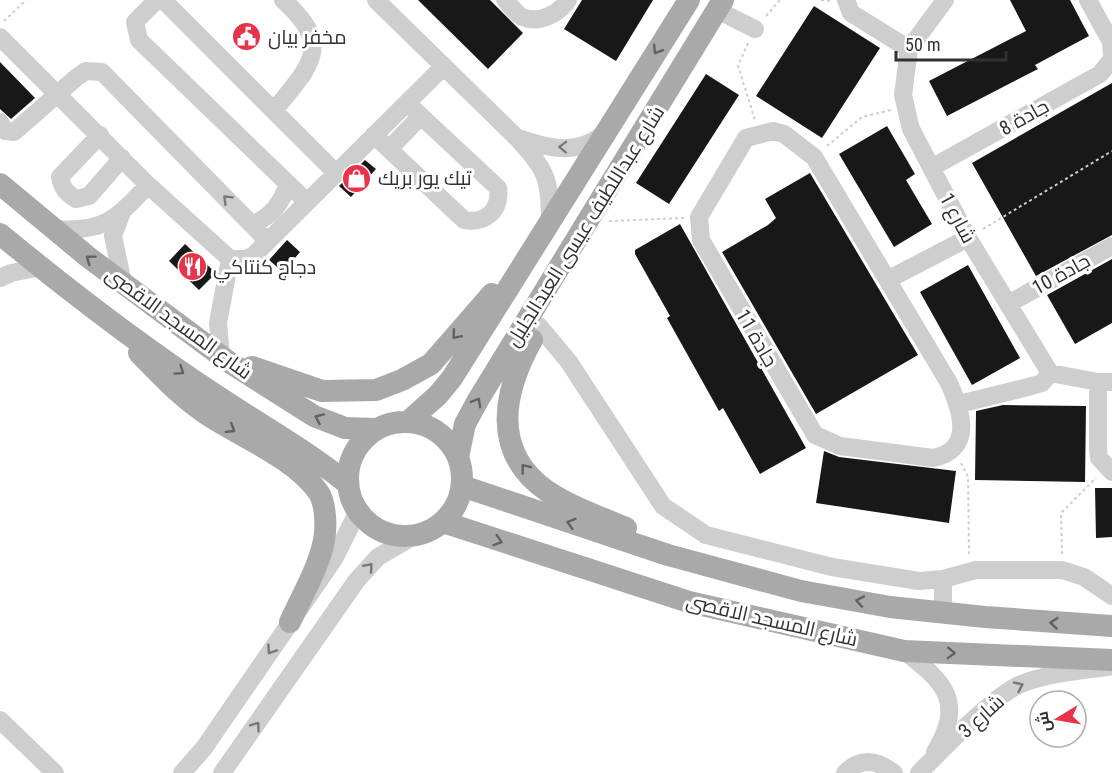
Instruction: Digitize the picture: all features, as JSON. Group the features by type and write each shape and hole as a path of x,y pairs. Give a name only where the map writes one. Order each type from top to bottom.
{"main road":[{"name":"شارع عبداللطيف عيسى العبدالجليل","path":"458,457 465,424 478,400 634,147 717,3"},
{"name":"شارع عبداللطيف عيسى العبدالجليل","path":"410,421 438,395 452,378 686,5"},
{"path":"634,147 637,118 695,28 693,15 686,5"},
{"name":"شارع المسجد الاقصى","path":"0,184 53,229 225,359 314,416 345,428 375,429"},
{"path":"588,222 565,282 515,369 507,406 509,444 524,469 546,490 567,502 724,570"},
{"name":"شارع المسجد الاقصى","path":"0,234 110,321 212,393 310,454 348,484"},
{"path":"225,359 262,369 322,391 376,390 402,380 431,364 495,290 525,262"},
{"path":"110,321 165,381 208,415 299,471 320,494 325,516 325,534 319,556 290,622"},
{"path":"410,421 430,426 447,439 458,457 462,486 455,506 443,522 429,531 414,536 398,536 382,532 368,523 358,512 348,484 348,467 363,439 375,429 386,424 410,421"},
{"name":"شارع المسجد الاقصى","path":"462,486 668,555 801,591 890,607 943,613 1112,626"},
{"name":"شارع المسجد الاقصى","path":"443,522 689,602 904,651 1112,660"},
{"path":"786,624 780,617 778,602 782,595 801,591"}],"street":[{"path":"157,0 135,22 139,40 307,202"},
{"path":"163,0 336,173"},
{"path":"274,111 311,64 314,49 310,33 283,0"},
{"path":"376,0 516,137 537,161 550,187 550,221"},
{"path":"505,0 522,17 537,18 552,16 568,0"},
{"path":"846,0 851,13 909,50"},
{"name":"شارع 1","path":"945,0 909,50 903,95 911,129 968,238 1010,303 1050,373"},
{"name":"جادة 8","path":"931,168 1100,75 1112,57 1111,42 1109,30 1088,0"},
{"path":"717,3 755,29"},
{"path":"0,37 148,184 230,259 246,259 268,241 444,66"},
{"path":"0,122 5,131 14,132 86,71 102,72 268,241"},
{"path":"374,135 464,220 478,221 491,214 498,202 498,188 407,103"},
{"path":"389,149 421,116"},
{"path":"516,137 561,148 588,147 606,131"},
{"path":"699,217 746,138 773,131 784,134 814,157 889,279 959,404 961,439 955,450"},
{"path":"100,135 60,177 62,188 76,199 89,196 122,158"},
{"path":"53,229 81,231 107,222 122,212 148,184"},
{"path":"253,225 275,210 288,184"},
{"path":"122,212 113,236 123,283"},
{"name":"جادة 11","path":"699,217 701,240 815,435 840,446 933,458 944,456 955,450"},
{"path":"889,279 968,238"},
{"name":"جادة 10","path":"1010,303 1112,246"},
{"path":"225,359 218,323 230,259"},
{"path":"0,278 11,273 41,267"},
{"path":"539,326 569,362 663,506 706,535 832,567 919,581 943,579 969,571 1062,570 1084,578 1112,596"},
{"path":"959,404 1042,382 1050,373 1105,382 1096,440 1100,458 1109,470"},
{"path":"182,773 204,748 334,559 358,512"},
{"path":"227,769 357,580 378,557 414,536"},
{"path":"943,579 943,613"},
{"name":"شارع 3","path":"904,651 939,680 950,705 950,718 944,737 923,769"},
{"name":"شارع 3","path":"923,769 995,702 1017,686 1041,679 1112,666"},
{"path":"0,720 55,773"},
{"path":"845,773 867,761 882,764 894,773"}],"path":[{"path":"0,25 26,0"},
{"path":"760,134 738,66 755,29 780,0"},
{"path":"814,157 862,117 906,107"},
{"path":"968,238 1112,151"},
{"path":"588,222 699,217"},
{"path":"955,450 968,477 969,571"},
{"path":"1062,570 1061,513 1109,470"}],"building":[{"path":"418,0 490,0 523,33 488,69"},
{"path":"582,0 653,0 616,61 564,29"},
{"path":"1010,0 1070,0 1089,36 1035,65 1038,69 947,116 929,81 1026,31"},
{"path":"814,6 880,48 822,138 756,96"},
{"path":"0,62 35,98 11,119 0,109"},
{"path":"706,74 739,95 669,204 636,183"},
{"path":"1112,83 1112,235 1036,276 972,163"},
{"path":"887,126 915,174 906,180 932,224 894,247 839,154"},
{"name":"تيك يور بريك","path":"365,160 376,169 351,197 339,186"},
{"path":"810,173 918,355 816,414 722,252 776,218 765,199"},
{"path":"680,224 806,448 760,474 723,408 719,411 667,318 670,316 635,254 635,250"},
{"path":"287,240 300,252 283,272 269,260"},
{"name":"دجاج كنتاكي","path":"185,244 216,273 199,290 169,261"},
{"path":"1112,259 1112,323 1075,344 1047,295"},
{"path":"968,265 1020,358 972,385 920,292"},
{"path":"1003,405 1086,406 1085,482 975,480 976,411"},
{"path":"824,451 839,457 956,471 949,523 816,503"},
{"path":"1095,488 1112,488 1112,537 1096,538"}],"place":[{"name":"مخفر بيان","path":"247,37"},
{"name":"تيك يور بريك","path":"357,178"},
{"name":"دجاج كنتاكي","path":"192,267"}]}
